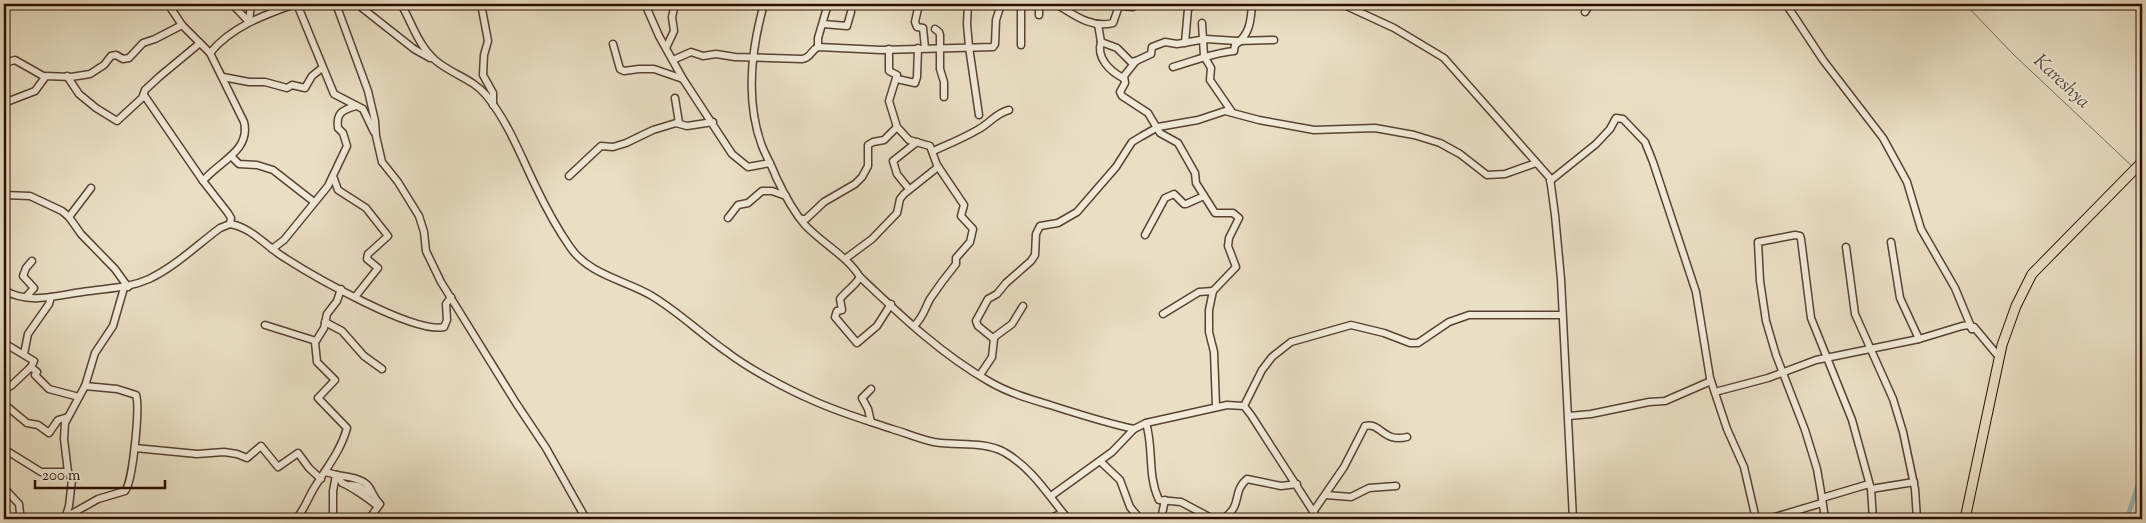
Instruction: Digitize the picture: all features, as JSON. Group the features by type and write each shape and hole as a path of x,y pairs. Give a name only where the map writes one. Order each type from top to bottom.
{"highway":[{"path":"1965,519 1999,357 2016,306 2032,274 2142,162"}],"street":[{"path":"168,4 182,25 210,53 244,122 246,131 238,148 231,156 203,180"},
{"path":"232,4 249,22"},
{"path":"249,22 251,4"},
{"path":"210,53 226,36 249,22 296,4 334,94 363,109 376,136 382,162 398,182 419,216 424,232 426,251 451,297 546,448 586,519"},
{"path":"336,4 368,91 376,121 376,136"},
{"path":"357,4 414,49 474,84 485,94 513,136 546,207 576,255 602,274 651,296 681,315 728,353 798,394 871,422 935,442 977,445 1004,452 1026,469 1051,496 1068,519"},
{"path":"401,4 418,40 436,61"},
{"path":"480,4 488,41 484,55 483,75 493,93 493,105"},
{"path":"645,4 683,79 713,122 732,154 749,167 770,163"},
{"path":"666,48 674,31 672,16 675,4"},
{"path":"764,4 753,56 752,100 761,145 787,197 801,219 821,240 854,268 860,277 930,341 980,376 1002,389 1019,395 1108,424 1134,429"},
{"path":"673,60 691,52 703,56 716,54 735,57 753,56 760,58 806,59 818,47 818,38 828,4"},
{"path":"897,79 915,82 923,28 917,27 915,22 919,4"},
{"path":"968,4 969,47 979,115"},
{"path":"818,47 889,49 993,47 995,44 996,20 1001,4"},
{"path":"1021,4 1021,45"},
{"path":"1039,4 1039,15"},
{"path":"1056,4 1081,20 1098,24 1112,23 1119,6 1133,6 1135,4"},
{"path":"1185,43 1188,9 1193,4"},
{"path":"1173,67 1196,61 1204,56 1234,51 1235,45 1242,40 1252,18 1252,4"},
{"path":"1342,4 1394,28 1444,58 1550,180 1558,240 1565,338 1573,519"},
{"path":"1585,12 1590,4"},
{"path":"1786,4 1815,46 1822,60 1883,138 1907,182 1920,229 1955,288 1972,329"},
{"path":"823,24 847,26 851,12"},
{"path":"1202,23 1204,56 1211,68 1211,82 1233,112"},
{"path":"1098,24 1101,42 1100,52 1103,60 1112,71 1123,78 1125,84 1120,92 1122,96 1148,112 1160,133 1178,143 1195,173 1196,183 1215,213 1233,213 1239,218 1229,238 1228,246 1236,267 1213,291 1208,323 1214,352 1216,407"},
{"path":"4,103 35,91 45,77 52,75 90,74 114,55 123,59 129,58 143,43 182,25"},
{"path":"935,29 939,32 941,48 940,69 944,82 944,96"},
{"path":"1101,42 1115,47 1131,62 1151,54 1152,47 1155,44 1165,42 1185,43 1204,39 1274,40"},
{"path":"67,76 79,94 96,108 118,121 144,95 145,90 158,77 200,43"},
{"path":"613,44 620,69 624,72 654,69 683,79"},
{"path":"889,49 889,71 898,75 889,101 897,127 906,138 927,144 933,151 938,167 964,205 962,216 972,227 973,232 970,242 956,258 956,264 930,299 922,318 914,326"},
{"path":"4,63 12,59 15,60 45,77"},
{"path":"1123,78 1136,61"},
{"path":"223,77 249,82 266,82 287,88 292,85 305,88 312,76 322,68"},
{"path":"144,95 228,213 231,218 230,224"},
{"path":"675,98 680,123"},
{"path":"272,249 284,240 328,186 347,143 338,128 338,114 341,111 356,106"},
{"path":"933,151 981,128 999,114 1009,110"},
{"path":"993,338 978,326 976,321 988,299 997,294 1006,283 1032,261 1036,234 1040,226 1058,224 1076,212 1116,168 1132,142 1158,128 1198,120 1226,110 1259,120 1314,130 1374,128 1414,135 1440,143 1460,154 1487,175 1505,174 1536,164"},
{"path":"1550,180 1596,144 1610,129 1616,118 1623,119 1640,136 1648,148 1696,292 1711,381 1727,429 1744,467 1756,519"},
{"path":"569,176 601,146 612,147 626,143 653,130 680,123 687,126 713,122"},
{"path":"801,219 806,219 824,202 855,184 868,166 868,146 873,142 884,140 897,127"},
{"path":"909,189 898,174 893,161 916,142"},
{"path":"231,156 239,164 257,165 273,170 314,202"},
{"path":"844,259 872,239 897,213 900,199 909,189 938,167"},
{"path":"333,176 338,190 366,208 388,236 368,254 367,259 378,268 355,297"},
{"path":"69,217 91,188"},
{"path":"728,218 738,205 748,203 762,191 772,191 787,197"},
{"path":"1145,235 1165,198 1174,194 1186,204 1204,196"},
{"path":"4,195 36,197 69,217 81,234 115,269 126,287 113,326 95,353 85,386 64,428 68,472 72,480 65,518"},
{"path":"4,290 11,294 26,297 51,297 126,287 150,279 174,264 220,228 230,224 242,228 295,264 383,312 425,327 436,329 445,324 446,304 451,297"},
{"path":"1825,519 1817,469 1805,430 1771,340 1762,304 1757,243 1795,235 1800,236 1811,318 1852,420 1870,486 1873,519"},
{"path":"1891,242 1900,298 1919,340"},
{"path":"1846,247 1856,314 1898,413 1914,482 1917,519"},
{"path":"26,297 34,288 23,276 26,268 32,261"},
{"path":"860,277 856,284 842,296 840,299 843,307 841,311 835,313 835,317 857,343 876,326 891,304"},
{"path":"296,519 338,453 347,428 318,398 335,380 317,362 315,342 327,314 336,301 341,289"},
{"path":"1162,314 1199,292 1213,291"},
{"path":"24,354 28,334 49,304 51,297"},
{"path":"993,338 1012,324 1023,306"},
{"path":"1244,406 1262,370 1272,357 1291,342 1351,325 1384,333 1410,343 1418,343 1448,322 1470,315 1562,315"},
{"path":"325,322 342,332 364,356 382,369"},
{"path":"265,325 315,342"},
{"path":"1715,392 1826,358 1919,340 1969,325 1972,329 1974,327 1999,357"},
{"path":"980,376 992,357 993,338"},
{"path":"4,343 34,361 31,367 12,385 9,387 4,383"},
{"path":"31,367 37,372 35,375 49,390 79,397"},
{"path":"1569,416 1591,414 1648,402 1665,401 1678,397 1711,381"},
{"path":"65,518 98,500 127,490 132,474 135,448 136,395 118,389 85,386"},
{"path":"871,389 862,397 868,409 871,422"},
{"path":"4,404 27,423 38,424 49,433 58,420 68,417"},
{"path":"1051,496 1112,452 1134,429 1146,423 1216,407 1244,406"},
{"path":"1244,406 1297,484 1318,519"},
{"path":"1146,423 1149,438 1151,475 1159,500 1188,504 1212,519"},
{"path":"1314,512 1344,467 1365,426 1376,427 1386,436 1396,440 1406,437"},
{"path":"135,448 197,454 224,452 247,458 260,446 278,467 298,453 309,468 321,479"},
{"path":"4,449 41,472 68,472"},
{"path":"1100,461 1120,480 1130,507 1140,519"},
{"path":"325,472 360,481 369,487 372,498 380,504 369,519"},
{"path":"337,475 342,483 358,486 371,494"},
{"path":"332,516 333,492 337,475"},
{"path":"1223,519 1234,511 1238,502 1240,487 1247,479 1281,486 1297,484"},
{"path":"1768,519 1870,486 1914,482"},
{"path":"349,485 378,507"},
{"path":"1326,495 1351,497 1369,488 1396,486"},
{"path":"4,488 19,504 20,513 16,519"},
{"path":"1161,519 1165,500"},
{"path":"1049,519 1062,513"}],"waterway":[{"name":"Kareshya","path":"1965,4 2014,55 2133,167"},
{"name":"Kareshya","path":"2138,172 2142,176"},
{"path":"2127,519 2142,472"}]}
